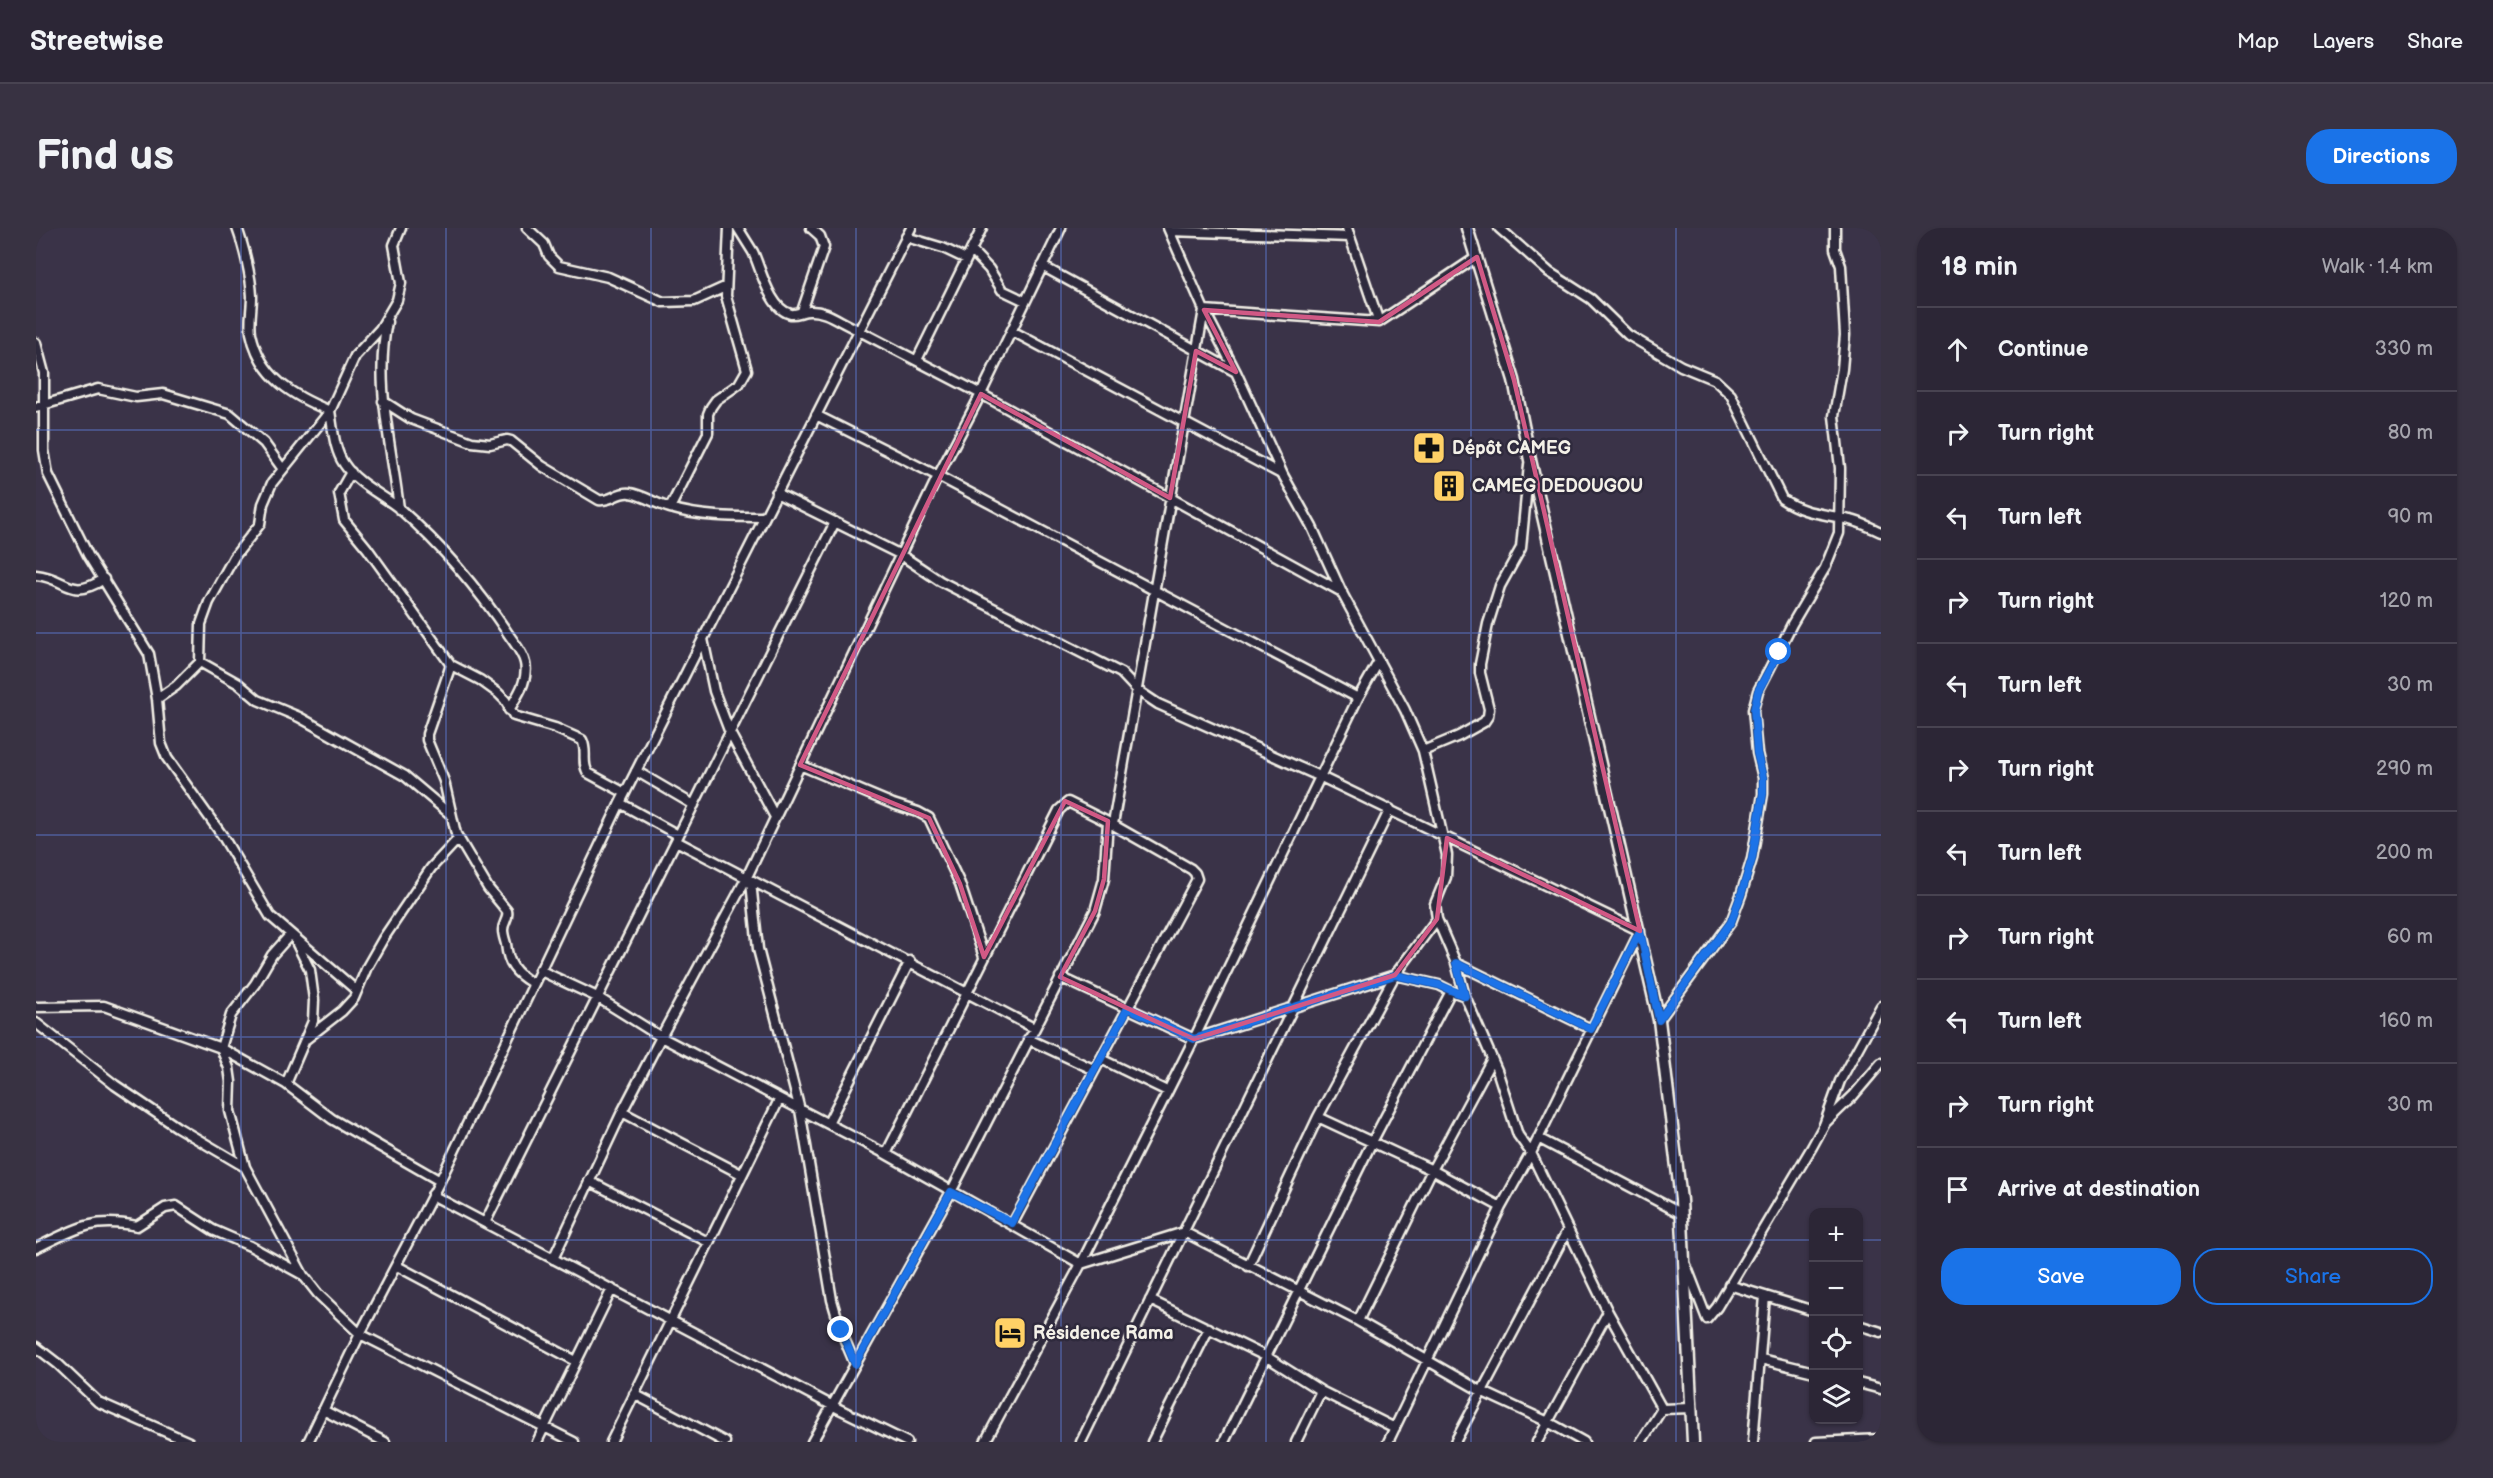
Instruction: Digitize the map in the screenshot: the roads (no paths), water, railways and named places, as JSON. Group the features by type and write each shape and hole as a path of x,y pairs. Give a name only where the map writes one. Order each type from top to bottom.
{"main road":[{"path":"1467,228 1514,380 1530,460 1659,1020 1674,1129 1682,1214 1693,1442"}],"street":[{"path":"237,228 251,293 251,334 259,354 282,387 299,399 330,411"},
{"path":"157,699 176,686 200,662 201,624 209,602 234,557 260,524 265,497 282,468 330,411 355,356 388,318 401,290 394,245 401,228"},
{"path":"527,228 544,244 549,256 559,266 632,286 663,302 694,301 725,286"},
{"path":"670,508 708,434 708,414 711,407 716,400 739,384 747,370 732,324 725,286 729,228"},
{"path":"738,228 752,251 775,303 789,314 813,310 858,330 981,394 1342,592"},
{"path":"802,311 824,247 820,236 811,228"},
{"path":"917,360 982,228"},
{"path":"553,1259 622,1112 748,880 775,817 938,477 1061,228"},
{"path":"1347,228 1379,322"},
{"path":"1499,228 1549,272 1591,299 1628,335 1681,366 1715,380 1724,387 1731,395 1782,499 1796,508 1860,523 1881,532"},
{"path":"1659,1020 1731,922 1741,895 1752,859 1763,794 1763,778 1757,753 1754,710 1756,700 1792,624 1831,555 1839,534 1840,468 1834,416 1845,335 1841,266 1835,249 1836,228"},
{"path":"1350,237 1169,230 1204,310 1284,475 1423,751 1444,837 1447,870 1436,904 1437,919 1456,963 1465,996 1497,1070 1518,1135 1531,1153 1608,1312 1662,1409"},
{"path":"308,1442 360,1334 440,1181 532,983 620,803 908,232 966,260"},
{"path":"971,250 989,269 1002,290 1025,301"},
{"path":"1204,310 1379,322 1477,258"},
{"path":"1042,266 1236,372"},
{"path":"812,1442 951,1192 1095,911 1104,879 1110,823 1137,690 1204,310"},
{"path":"388,318 381,373 399,509"},
{"path":"1012,331 1284,475"},
{"path":"36,343 44,374 44,450 48,474 88,555 149,654 157,699 161,743 167,758 222,835 270,916 357,991"},
{"path":"36,407 98,389 136,397 163,394 230,414 264,443 282,468"},
{"path":"383,401 411,419 466,440 490,444 511,441 542,466 599,500 604,501 620,493 628,492 670,508 719,517 764,517"},
{"path":"330,411 339,457 351,472 399,509 465,577 494,612 520,651 525,663 524,681 509,710"},
{"path":"816,415 1358,698"},
{"path":"1423,751 1459,736 1484,722 1488,717 1489,709 1480,664 1488,624 1500,586 1521,548 1530,460"},
{"path":"351,472 339,493 339,506 344,520 367,548 451,665 480,680 498,693 514,716 555,728 582,740 585,749 585,768 588,773 625,793"},
{"path":"776,493 901,555 940,581 1121,673 1137,690 1158,704 1390,809 1640,931 1531,1153 1501,1207 1388,1442"},
{"path":"485,1223 835,522"},
{"path":"36,575 78,590 93,586 104,579"},
{"path":"703,639 714,691 730,733 775,817"},
{"path":"985,1442 1082,1264 1194,1039 1358,698 1379,661"},
{"path":"200,662 239,684 258,699 299,717 405,776 450,814"},
{"path":"451,665 427,734 444,781 450,814 458,839 469,853 488,888 507,911 508,916 503,930 506,956 512,968 532,983"},
{"path":"800,765 928,818 960,884 984,957"},
{"path":"636,771 694,804"},
{"path":"886,1154 1062,805 1068,802 1110,823 1191,869 1197,879 1012,1223"},
{"path":"620,803 748,880 910,961 1034,1028"},
{"path":"1081,1442 1390,809"},
{"path":"306,1039 342,1011 354,998 367,967 383,939 431,868 458,839"},
{"path":"748,880 758,949 800,1110 832,1300 855,1364"},
{"path":"1248,1266 1318,1117 1395,975 1437,919"},
{"path":"286,1084 313,1021 314,1000 310,970 292,937"},
{"path":"292,937 272,955 255,984 231,1015 221,1048 229,1068 230,1111 245,1167 303,1275 318,1294 360,1334 574,1442"},
{"path":"828,1123 910,961"},
{"path":"1456,963 1591,1029"},
{"path":"539,970 597,997 661,1037 778,1100 886,1154 1082,1264 1184,1232 1358,1321 1481,1391 1548,1422 1584,1442"},
{"path":"1060,976 1194,1039 1395,975 1439,985 1465,996"},
{"path":"1224,1442 1371,1143 1451,991"},
{"path":"36,1007 104,1006 221,1048 286,1084 332,1119 440,1181"},
{"path":"1684,1259 1707,1319 1824,1125 1840,1081 1881,1006"},
{"path":"36,1023 115,1085 177,1127 245,1167"},
{"path":"1028,1039 1095,1070"},
{"path":"1101,1059 1167,1091"},
{"path":"1358,1321 1432,1170 1491,1059"},
{"path":"1824,1125 1881,1063"},
{"path":"611,1442 778,1100"},
{"path":"622,1112 741,1174"},
{"path":"1318,1117 1432,1170 1501,1207"},
{"path":"1538,1138 1682,1214"},
{"path":"589,1182 708,1242"},
{"path":"432,1195 832,1406 907,1442"},
{"path":"36,1248 91,1223 118,1222 137,1226 165,1208 176,1206 213,1230 250,1246 303,1275"},
{"path":"1455,1442 1568,1229"},
{"path":"397,1266 576,1361"},
{"path":"1729,1285 1809,1309"},
{"path":"537,1442 612,1289"},
{"path":"1753,1442 1765,1296"},
{"path":"1150,1300 1267,1357 1321,1391 1395,1428"},
{"path":"1537,1442 1608,1312"},
{"path":"1863,1327 1881,1332"},
{"path":"1152,1442 1209,1328"},
{"path":"36,1347 99,1402 189,1442"},
{"path":"1761,1359 1809,1371"},
{"path":"1863,1384 1881,1389"},
{"path":"1296,1442 1321,1391"},
{"path":"634,1394 725,1442"},
{"path":"1662,1409 1691,1407"},
{"path":"1641,1442 1662,1409"},
{"path":"323,1410 385,1442"},
{"path":"160,1430 162,1442"},
{"path":"1816,1442 1881,1439"}],"place":[{"name":"Dépôt CAMEG","path":"1429,448"},
{"name":"CAMEG DEDOUGOU","path":"1449,486"},
{"name":"Résidence Rama","path":"1010,1333"}]}
